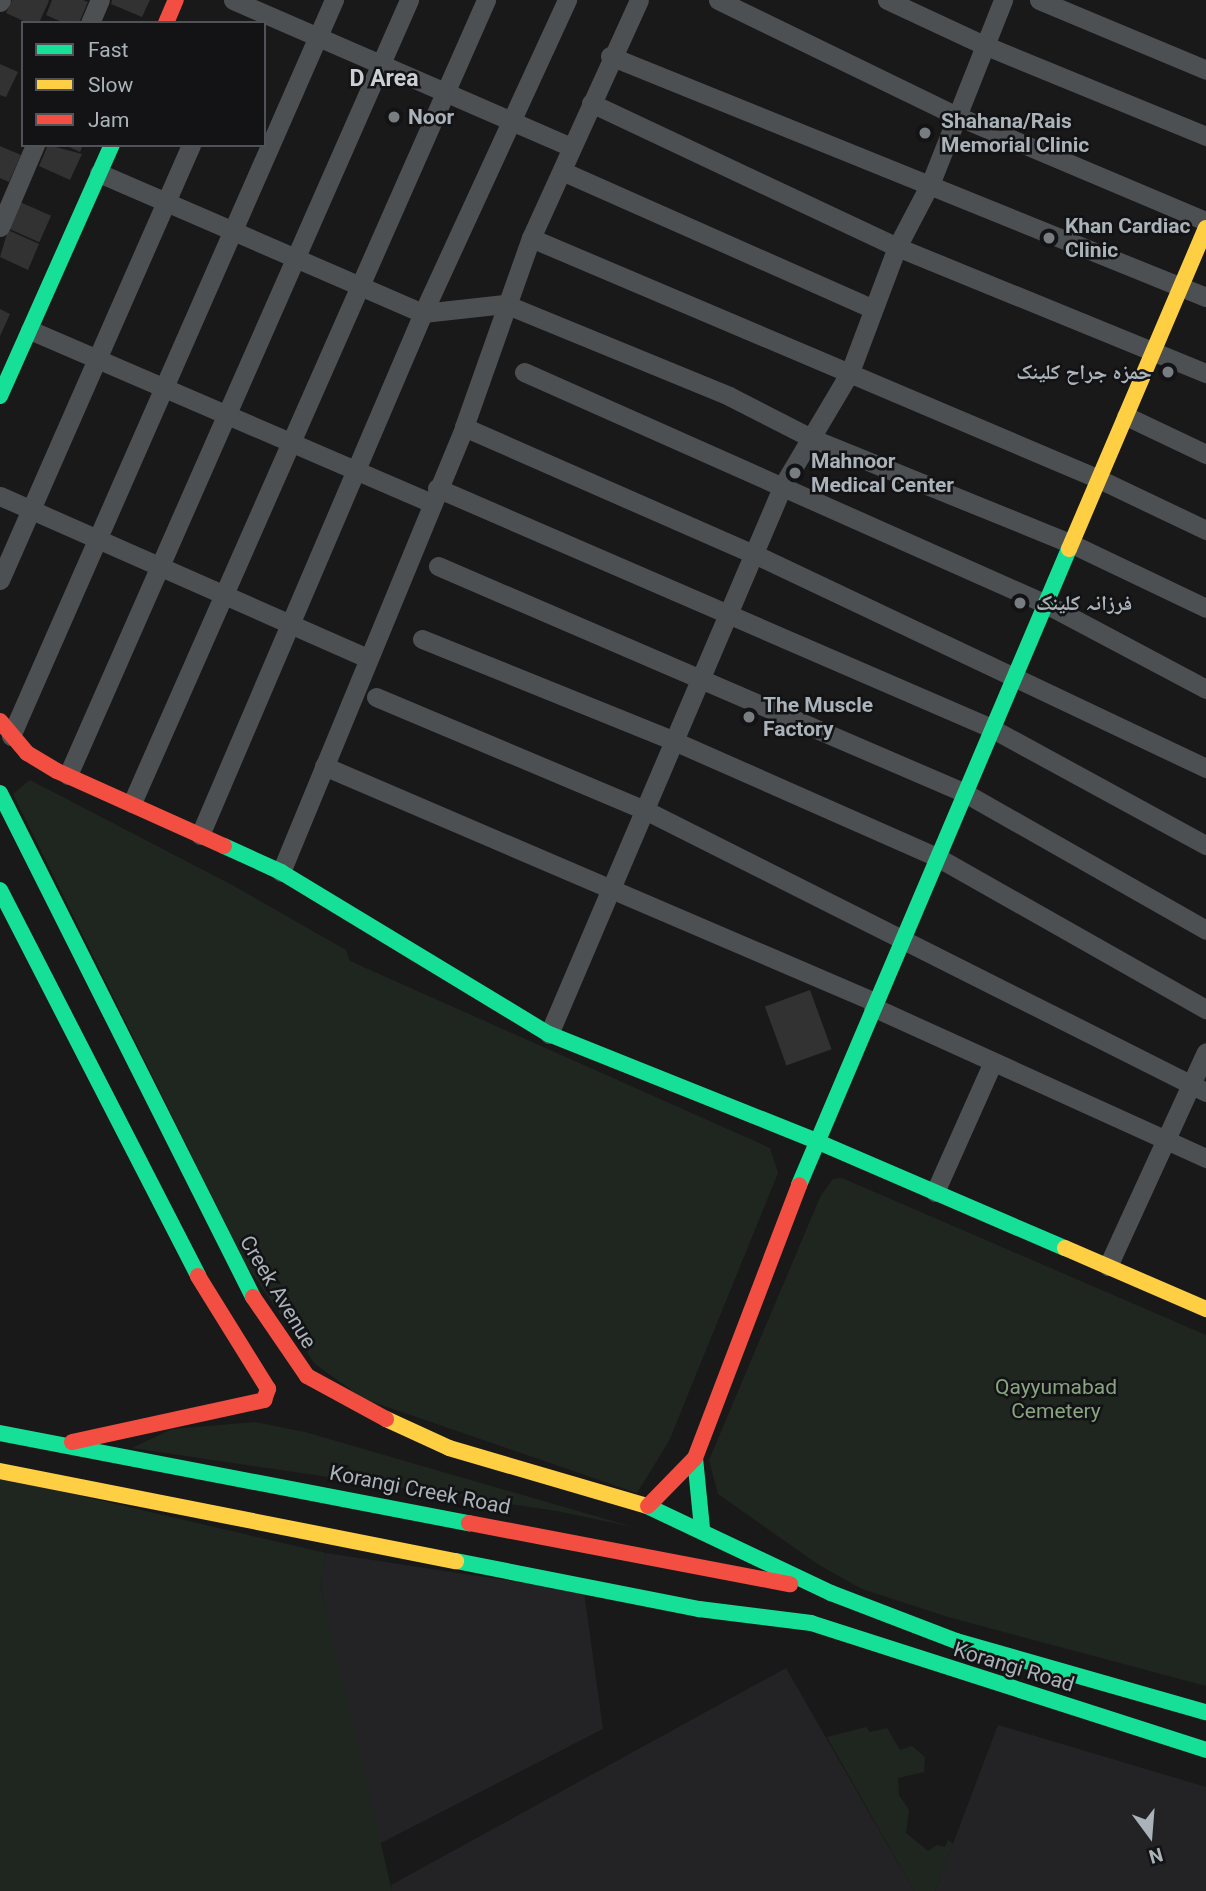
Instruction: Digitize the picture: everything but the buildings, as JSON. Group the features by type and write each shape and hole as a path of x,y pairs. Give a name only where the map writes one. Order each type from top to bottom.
{"main road":[{"path":"167,21 176,0"},
{"path":"0,396 110,147"},
{"path":"648,1506 695,1458 816,1141 1206,228"},
{"path":"5,729 27,752 68,775 281,872 549,1034 816,1141 1206,1309"},
{"name":"Creek Avenue","path":"0,793 204,1206 258,1307 299,1368 325,1390 449,1448 648,1506 702,1528 831,1593"},
{"path":"0,890 194,1269 268,1389 264,1399 256,1403 197,1412 61,1445"},
{"name":"Korangi Creek Road","path":"0,1433 613,1547 831,1593"},
{"path":"695,1458 702,1528"},
{"name":"Korangi Road","path":"0,1471 699,1609 811,1623 1206,1750"},
{"name":"Korangi Road","path":"831,1593 956,1641 1206,1712"},
{"path":"1101,1715 1206,1734"}],"street":[{"path":"91,21 100,0"},
{"path":"233,0 509,123 571,147"},
{"path":"5,729 100,541 334,0"},
{"path":"68,775 229,416 409,0"},
{"path":"132,803 442,93 486,0"},
{"path":"200,835 423,313 567,0"},
{"path":"281,872 434,495 464,428 505,304 531,238 610,56 639,0"},
{"path":"718,0 957,116 1206,221"},
{"path":"887,0 984,45 1206,136"},
{"path":"549,1034 783,485 850,372 897,247 931,182 1003,0"},
{"path":"1039,0 1206,70"},
{"path":"610,56 931,182 1206,297"},
{"path":"591,103 897,247 1155,348 1206,373"},
{"path":"0,227 34,147"},
{"path":"0,580 190,147"},
{"path":"562,171 873,309"},
{"path":"99,173 423,313 505,304 729,396 811,438 1072,544 1206,608"},
{"path":"531,238 1099,479 1206,530"},
{"path":"30,330 357,472 434,495 729,611 991,727 1206,845"},
{"path":"524,372 1046,604 1206,690"},
{"path":"1126,416 1206,454"},
{"path":"464,428 754,554 1206,768"},
{"path":"0,496 290,626 368,658"},
{"path":"438,566 965,793 1206,930"},
{"path":"422,639 674,741 937,857 1206,1009"},
{"path":"376,697 645,810 904,938 1199,1089"},
{"path":"324,766 611,888 874,1005 1206,1158"},
{"path":"1108,1266 1167,1140 1199,1089 1206,1052"},
{"path":"935,1192 993,1062"}],"shaded area":[{"path":"326,1553 584,1592 603,1729 377,1845 320,1584"},
{"path":"786,1668 914,1891 392,1891 391,1885"},
{"path":"998,1725 1206,1787 1206,1891 935,1891"}],"green space":[{"path":"30,780 234,886 346,950 350,961 770,1148 778,1173 669,1441 637,1493 364,1399 315,1364 246,1265 13,794"},
{"name":"Qayyumabad Cemetery","path":"842,1178 1206,1335 1206,1686 948,1617 862,1589 819,1565 718,1494 709,1460 821,1195 833,1179"},
{"path":"255,1422 305,1432 633,1527 557,1511 132,1448 172,1429"},
{"path":"0,1477 326,1553 320,1585 392,1891 0,1891"},
{"path":"866,1727 870,1732 887,1728 900,1750 912,1746 925,1757 924,1772 898,1778 899,1795 909,1810 906,1833 928,1851 937,1845 945,1847 948,1840 953,1844 935,1891 914,1891 827,1737"}],"traffic: fast":[{"path":"0,396 111,147"},
{"path":"799,1185 1069,549"},
{"path":"0,793 253,1297"},
{"path":"224,846 281,872 549,1034 816,1141 1065,1248"},
{"path":"0,890 198,1276"},
{"path":"0,1433 469,1523"},
{"path":"695,1458 702,1528"},
{"path":"647,1506 831,1593 956,1641 1206,1712"},
{"path":"456,1561 699,1609 811,1623 1206,1750"}],"traffic: slow":[{"path":"1069,549 1206,228"},
{"path":"1065,1248 1206,1309"},
{"path":"386,1419 449,1448 647,1506"},
{"path":"0,1471 456,1561"}],"traffic: jam":[{"path":"167,21 176,0"},
{"path":"0,721 27,753 57,771 224,846"},
{"path":"648,1506 695,1458 799,1185"},
{"path":"72,1442 264,1400 268,1389 198,1276"},
{"path":"253,1297 307,1376 386,1419"},
{"path":"469,1523 790,1584"}],"place":[{"name":"Noor","path":"394,117"},
{"name":"Shahana/Rais Memorial Clinic","path":"925,133"},
{"name":"Khan Cardiac Clinic","path":"1049,238"},
{"name":"حمزہ جراح کلینک","path":"1168,372"},
{"name":"Mahnoor Medical Center","path":"795,473"},
{"name":"فرزانہ کلینک","path":"1020,603"},
{"name":"The Muscle Factory","path":"749,717"}],"district":[{"name":"D Area","path":"384,79"}]}
